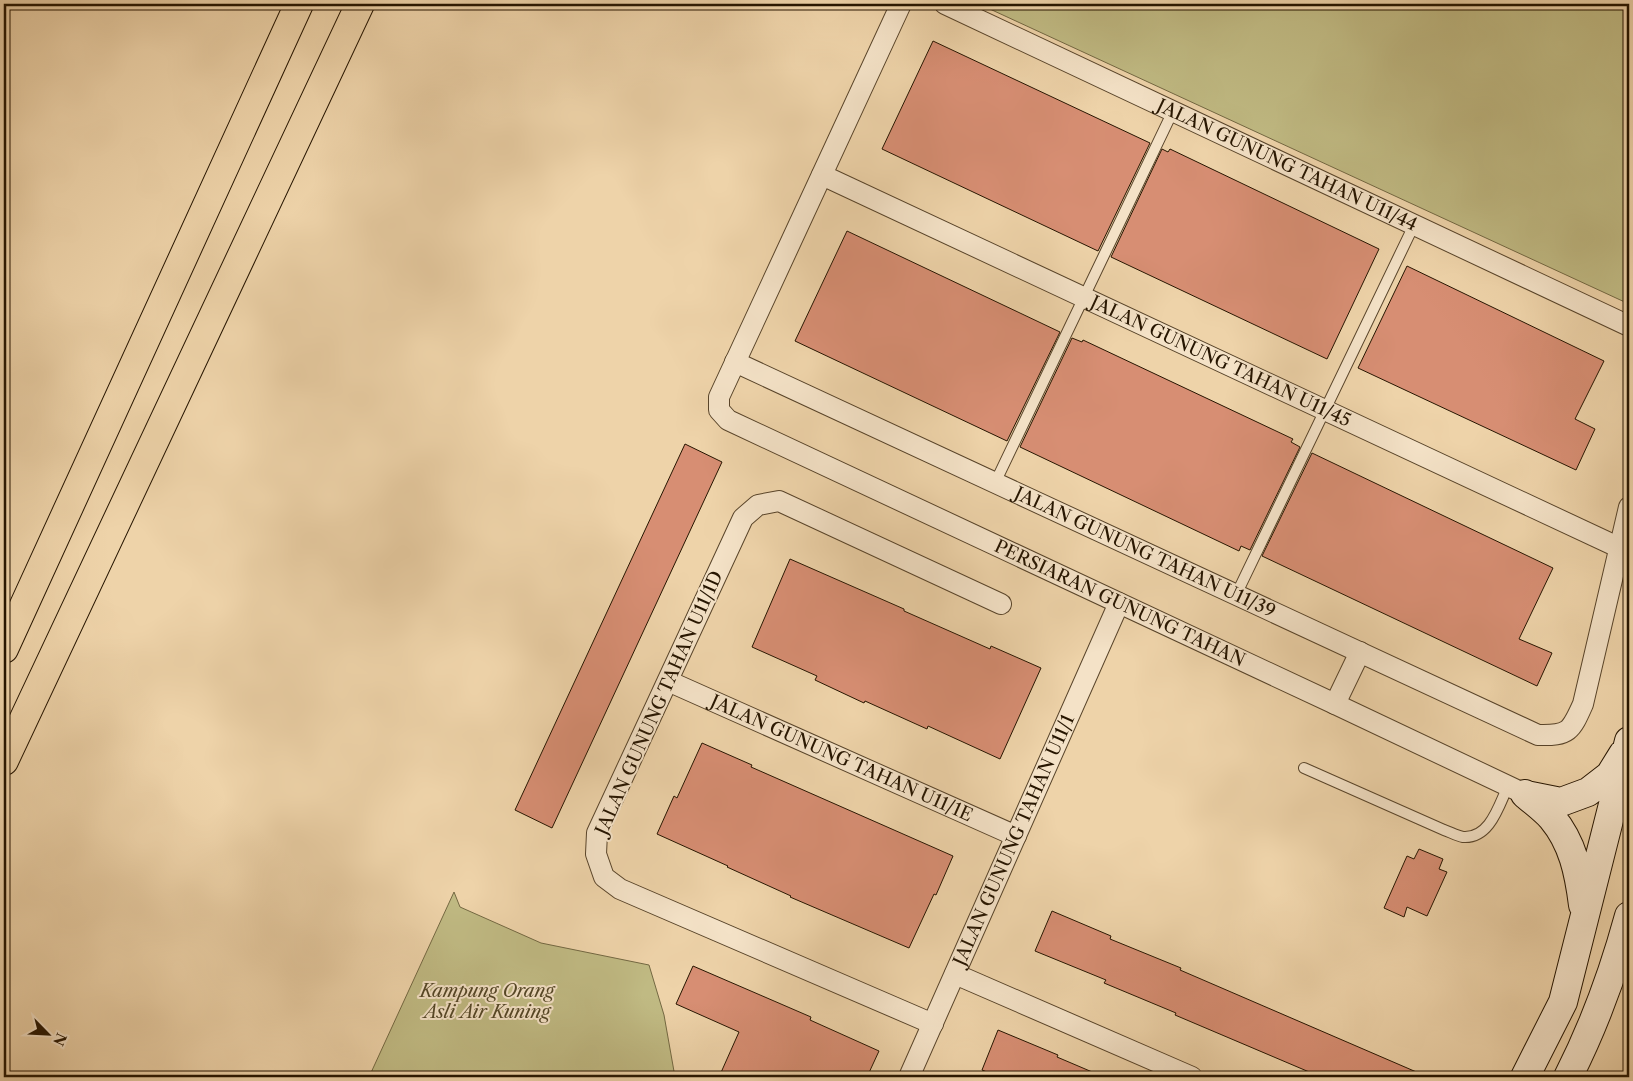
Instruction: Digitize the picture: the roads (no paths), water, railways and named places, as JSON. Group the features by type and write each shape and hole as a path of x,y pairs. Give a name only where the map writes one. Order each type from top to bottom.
{"highway":[{"path":"4,649 299,4"},
{"path":"4,761 360,4"},
{"path":"4,612 68,506"}],"street":[{"path":"735,362 901,4"},
{"name":"JALAN GUNUNG TAHAN U11/44","path":"945,4 1629,326"},
{"name":"JALAN GUNUNG TAHAN U11/45","path":"822,175 1620,548"},
{"name":"PERSIARAN GUNUNG TAHAN","path":"735,362 719,397 720,410 728,420 1517,790"},
{"name":"JALAN GUNUNG TAHAN U11/39","path":"735,362 1538,735 1557,735 1573,726 1583,704 1620,548"},
{"name":"JALAN GUNUNG TAHAN U11/1D","path":"933,1024 620,889 604,878 596,854 597,833 743,518 758,505 779,501 1001,604"},
{"path":"1620,548 1629,507"},
{"name":"JALAN GUNUNG TAHAN U11/1","path":"909,1077 1119,603"},
{"path":"1335,704 1360,652"},
{"name":"JALAN GUNUNG TAHAN U11/1E","path":"668,681 1016,836"},
{"path":"1517,790 1561,802 1588,792 1610,775 1629,743"},
{"path":"1525,1077 1563,1002 1629,743"},
{"path":"1517,790 1552,817 1570,844 1580,875 1584,921"},
{"path":"1568,1077 1583,1047 1618,956 1629,916"},
{"path":"955,974 1192,1077"}],"lane":[{"path":"995,483 1173,111"},
{"path":"1236,595 1414,224"},
{"path":"1304,768 1464,837 1480,833 1492,822 1517,790"}],"park label":[{"name":"Kampung Orang Asli Air Kuning","path":"487,1001"}]}
